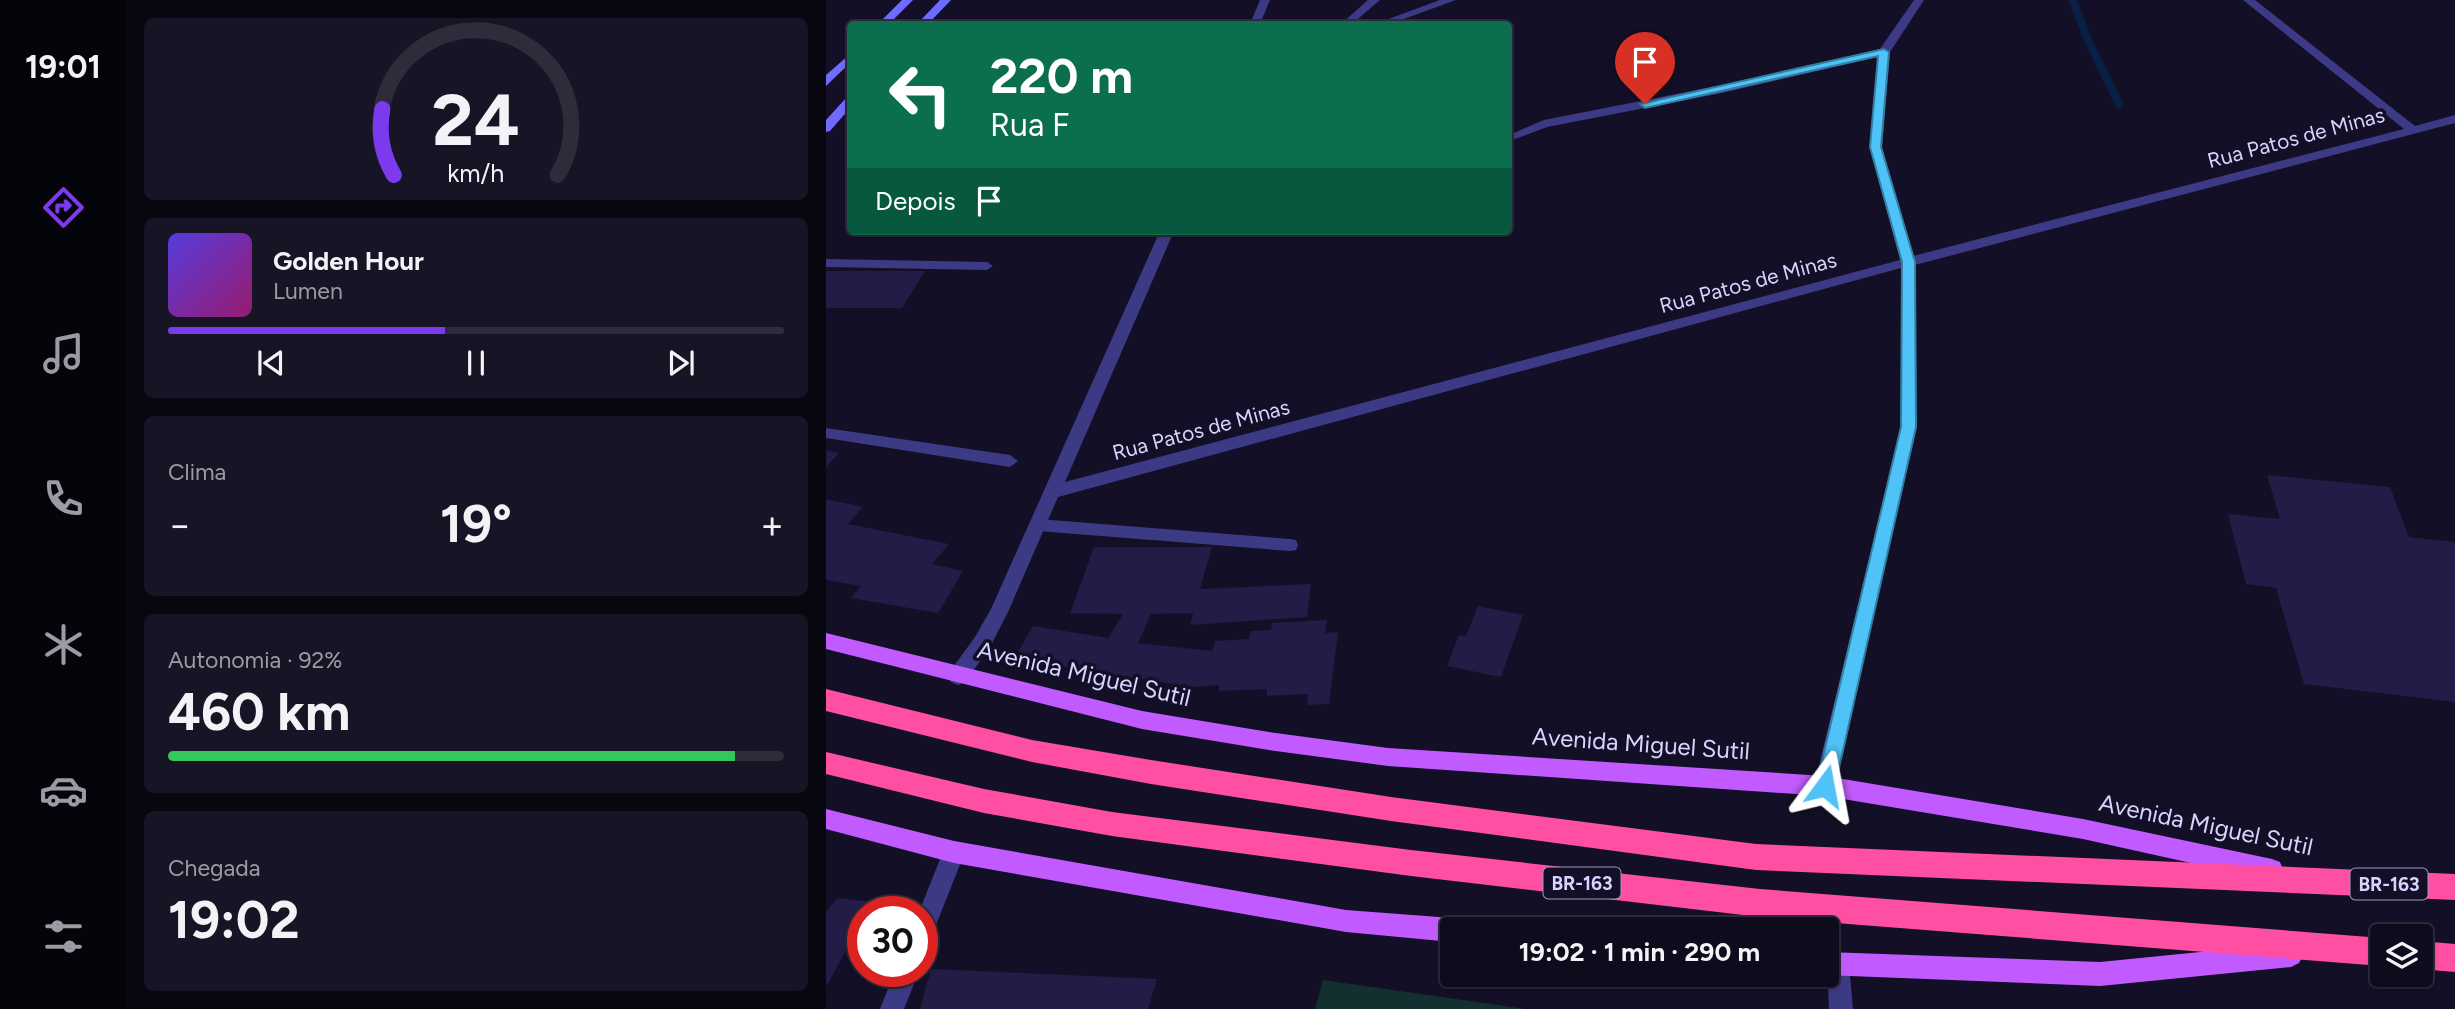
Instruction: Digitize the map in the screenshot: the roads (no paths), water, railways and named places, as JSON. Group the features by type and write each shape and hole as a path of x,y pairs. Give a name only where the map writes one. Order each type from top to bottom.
{"highway":[{"name":"BR-163","path":"826,700 1032,751 1152,772 1391,809 1756,856 2323,881"},
{"name":"BR-163","path":"826,763 984,801 1112,824 1411,863 1760,903 2370,951"},
{"name":"Avenida Miguel Sutil","path":"2323,881 2455,887"},
{"path":"2433,956 2455,957"}],"main road":[{"path":"886,21 908,0"},
{"path":"925,21 946,0"},
{"path":"826,82 847,60"},
{"path":"826,128 847,104"},
{"name":"Avenida Miguel Sutil","path":"826,641 1142,720 1388,757 1825,786 2083,829 2323,881"},
{"path":"826,819 954,852 1346,921 1440,929"},
{"name":"BR-163","path":"1839,964 2100,974 2345,949"}],"street":[{"path":"1256,21 1265,0"},
{"path":"1350,21 1375,0"},
{"path":"1390,21 1451,0"},
{"path":"1825,786 1909,427 1909,262 1875,147 1884,52 1919,0"},
{"path":"2248,0 2412,130"},
{"path":"1515,135 1544,124 1721,89 1884,52"},
{"name":"Rua Patos de Minas","path":"1053,492 1909,262 2455,119"},
{"path":"958,676 992,627 1165,235"},
{"path":"936,896 954,852"},
{"path":"892,1009 901,987"},
{"path":"1837,987 1841,1009"}],"lane":[{"path":"826,263 987,266"},
{"path":"826,433 1010,461"},
{"path":"1038,525 1290,545"}],"waterway":[{"path":"2073,0 2087,38 2119,104"}]}
